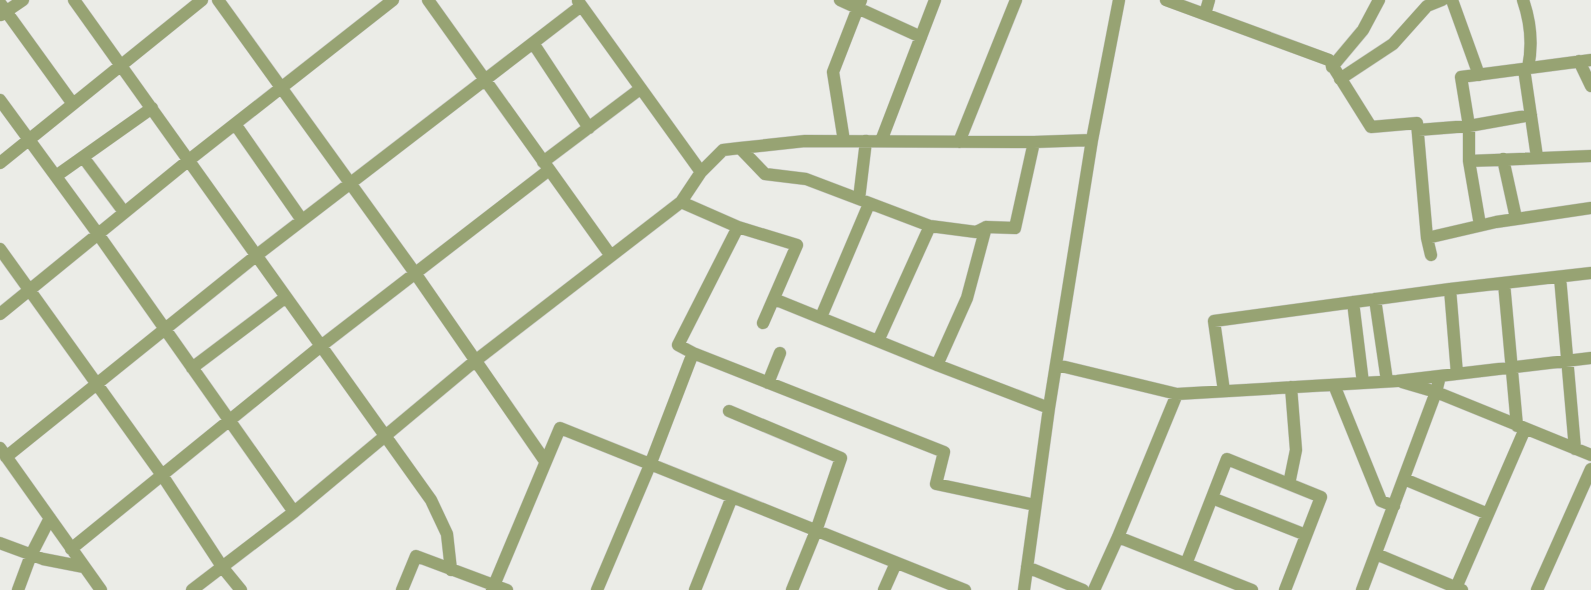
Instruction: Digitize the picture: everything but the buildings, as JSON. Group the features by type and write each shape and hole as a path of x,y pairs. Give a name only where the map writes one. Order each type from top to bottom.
{"street":[{"path":"23,0 3,10 73,104"},
{"path":"74,0 122,65 431,500 448,534 451,570"},
{"path":"0,163 202,0"},
{"path":"218,0 415,274 545,461"},
{"path":"0,314 189,160 393,0"},
{"path":"428,0 611,256"},
{"path":"840,0 860,4 921,37"},
{"path":"881,141 935,0"},
{"path":"959,142 1016,0"},
{"path":"1024,590 1049,408 1092,140 1119,0"},
{"path":"1166,0 1329,60 1371,127 1417,123 1427,238 1431,255"},
{"path":"1205,14 1209,0"},
{"path":"1332,67 1362,30 1379,0"},
{"path":"1340,79 1392,44 1427,6 1442,0"},
{"path":"1452,0 1479,75"},
{"path":"1523,0 1530,20 1531,54 1526,68 1537,157"},
{"path":"101,590 3,453 97,384 256,255 533,43 579,3 701,172"},
{"path":"844,141 833,72 860,4"},
{"path":"533,43 589,128"},
{"path":"1480,225 1469,160 1469,126 1461,77 1591,60"},
{"path":"1579,61 1591,86"},
{"path":"71,549 321,346 415,274 546,166 589,128 640,89"},
{"path":"0,100 98,234 294,512"},
{"path":"56,176 152,108"},
{"path":"1418,130 1469,126 1531,115"},
{"path":"235,124 302,220"},
{"path":"192,590 223,568 294,512 475,361 681,202 701,172 724,150 805,140 866,142 1034,142 1092,140"},
{"path":"821,317 864,201 866,142"},
{"path":"740,148 765,174 806,179 930,226 976,232 986,227 1015,228 1034,142"},
{"path":"1469,160 1591,156"},
{"path":"83,157 124,212"},
{"path":"1503,159 1516,218"},
{"path":"681,202 738,227 798,245 763,323"},
{"path":"1427,238 1516,218 1591,208"},
{"path":"878,341 930,226"},
{"path":"738,227 678,345 693,353 944,452 936,484 1035,505"},
{"path":"937,365 967,298 986,227"},
{"path":"0,248 162,475 223,568 240,590"},
{"path":"1224,392 1214,321 1450,289 1591,273"},
{"path":"1560,277 1575,449"},
{"path":"1376,554 1458,589 1521,427 1512,367 1504,283"},
{"path":"1450,289 1457,374"},
{"path":"192,368 286,297"},
{"path":"774,299 937,365 1049,408"},
{"path":"1375,299 1392,381"},
{"path":"1353,302 1363,383"},
{"path":"597,590 650,465 693,353"},
{"path":"768,383 780,353"},
{"path":"1057,365 1177,394 1392,381 1591,358"},
{"path":"1362,590 1436,392 1440,376"},
{"path":"1392,381 1436,392 1591,455"},
{"path":"1334,385 1381,501 1394,506"},
{"path":"1289,484 1296,450 1292,387"},
{"path":"1094,590 1118,537 1177,394"},
{"path":"729,411 841,458 816,531 792,590"},
{"path":"493,587 560,428 965,590"},
{"path":"1186,564 1227,460 1321,497 1285,590"},
{"path":"1537,590 1591,469"},
{"path":"1404,479 1488,514"},
{"path":"694,590 732,497"},
{"path":"1212,498 1306,535"},
{"path":"18,590 32,555 50,518"},
{"path":"1118,537 1252,590"},
{"path":"0,543 43,560 84,567"},
{"path":"402,590 416,556 493,587 507,590"},
{"path":"884,590 896,563"},
{"path":"1027,567 1083,590"}]}
